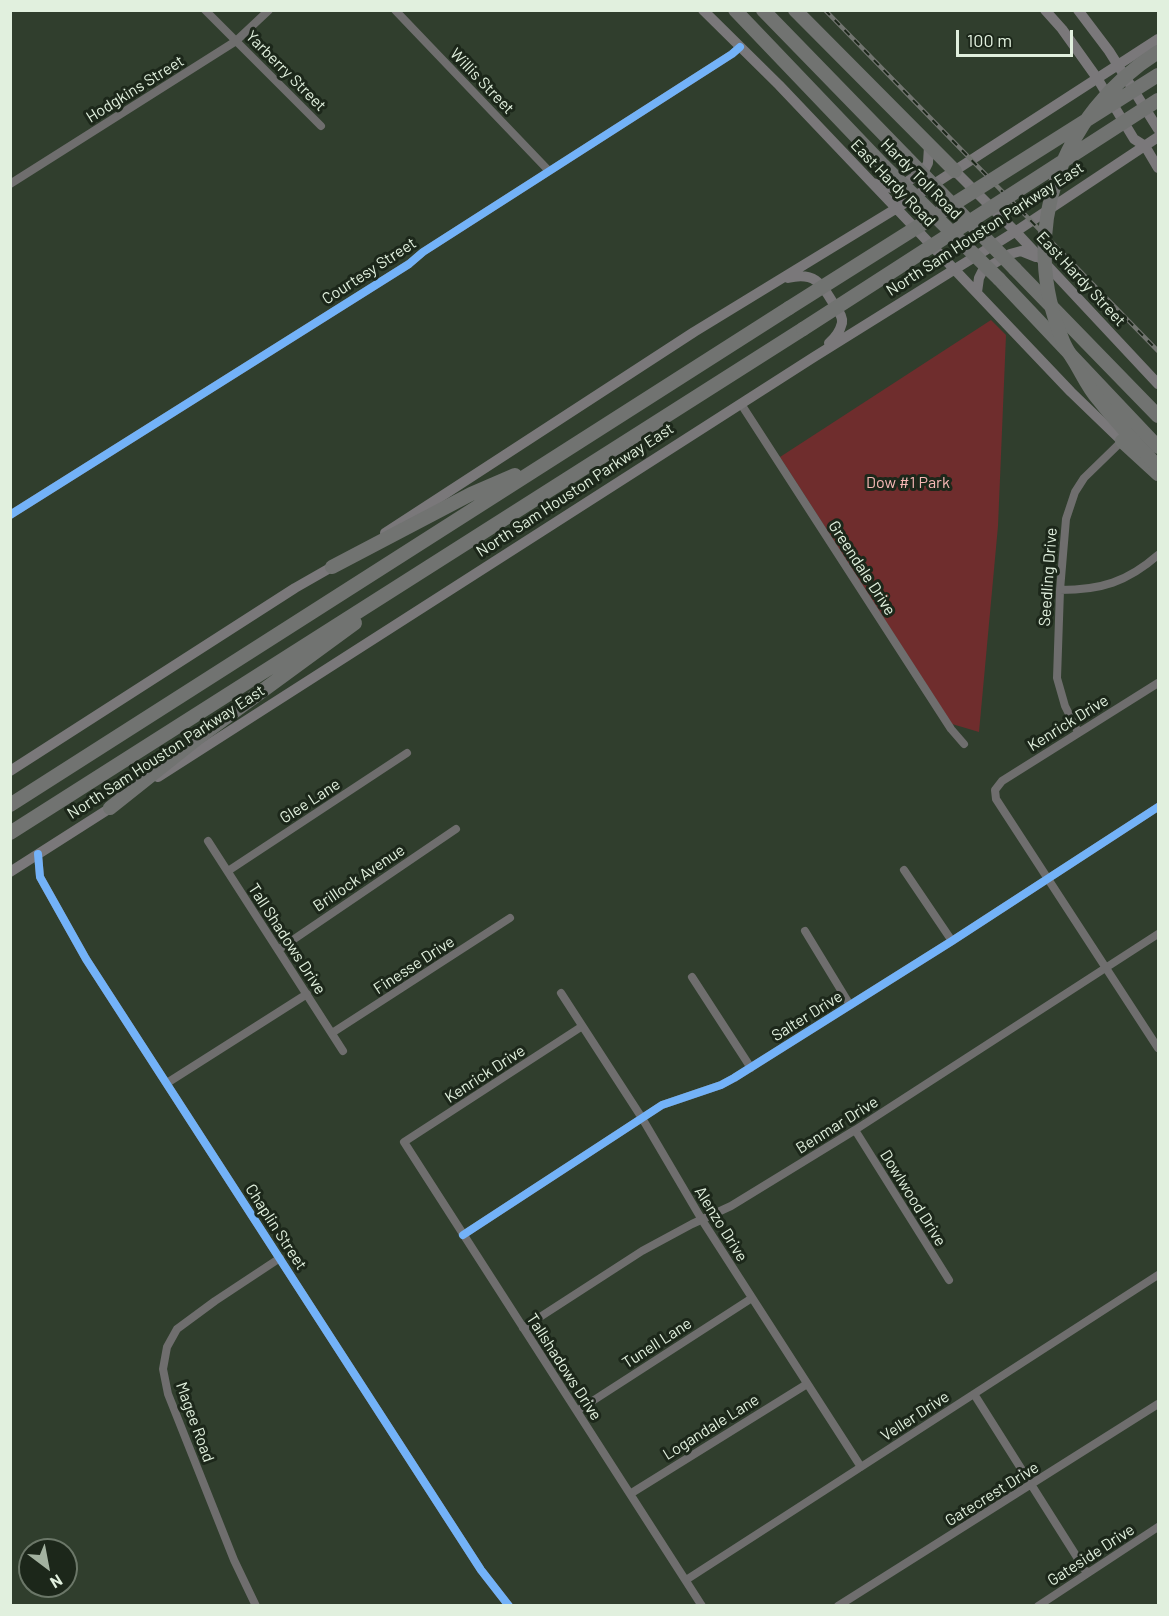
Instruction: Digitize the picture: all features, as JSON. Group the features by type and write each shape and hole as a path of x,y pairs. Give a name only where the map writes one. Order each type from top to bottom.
{"highway":[{"name":"Hardy Toll Road","path":"735,10 884,166 999,279 1158,447"},
{"name":"Hardy Toll Road","path":"764,10 1158,416"},
{"path":"795,10 954,171"},
{"path":"1158,52 1120,80 1097,106 1065,157 1052,187 1044,249 1046,279 1063,343 1096,398 1158,467"},
{"path":"10,805 1158,75"},
{"name":"North Sam Houston Parkway East","path":"10,833 803,329 1158,100"},
{"path":"1122,441 1158,474"},
{"path":"332,567 471,494 555,458"},
{"path":"110,808 198,738 323,646 566,478"}],"main road":[{"name":"East Hardy Road","path":"703,10 873,183 1071,392 1122,441 1158,482"},
{"path":"1045,10 1062,29 1097,78 1134,139 1145,146 1158,168"},
{"path":"1078,10 1118,65 1158,129"},
{"path":"10,771 295,588 332,567 694,332 897,208 1158,39"},
{"path":"1158,39 1147,48 1143,57 1158,84"},
{"name":"North Sam Houston Parkway East","path":"10,872 814,357 1015,231 1158,137"},
{"path":"873,183 891,188 902,185 924,171 928,163 929,146"},
{"name":"East Hardy Street","path":"954,171 1015,231 1158,384"},
{"path":"977,292 983,270 1010,254 1021,251 1040,258"},
{"path":"779,280 797,275 808,276 820,282 842,316 842,323 835,337 814,357"}],"street":[{"name":"Yarberry Street","path":"205,10 321,126"},
{"name":"Hodgkins Street","path":"10,184 236,41 269,10"},
{"name":"Willis Street","path":"395,10 549,171"},
{"name":"Courtesy Street","path":"10,515 409,264 423,252 740,47"},
{"name":"Greendale Drive","path":"741,404 951,729 964,744"},
{"name":"Seedling Drive","path":"1078,732 1065,706 1057,678 1060,590 1066,519 1075,492 1092,469 1122,441"},
{"path":"1060,590 1112,584 1131,575 1158,555"},
{"name":"Kenrick Drive","path":"1049,877 996,799 995,790 1002,781 1158,682"},
{"name":"Glee Lane","path":"228,871 406,753"},
{"name":"Salter Drive","path":"463,1234 668,1102 721,1085 751,1068 1158,807"},
{"name":"Brillock Avenue","path":"278,950 456,829"},
{"name":"Tall Shadows Drive","path":"208,841 344,1051"},
{"name":"Chaplin Street","path":"38,854 40,877 86,959 481,1570 509,1605"},
{"path":"904,870 952,941"},
{"path":"1049,877 1158,1048"},
{"name":"Finesse Drive","path":"332,1034 510,918"},
{"path":"805,931 850,1005"},
{"name":"Benmar Drive","path":"523,1328 642,1251 731,1206 855,1130 1158,934"},
{"path":"692,977 751,1068"},
{"name":"Alenzo Drive","path":"561,993 642,1118 702,1220 861,1467"},
{"path":"167,1083 307,994"},
{"name":"Kenrick Drive","path":"404,1142 581,1027"},
{"name":"Dowlwood Drive","path":"855,1130 949,1280"},
{"name":"Tallshadows Drive","path":"404,1142 702,1605"},
{"name":"Magee Road","path":"256,1605 231,1551 168,1394 163,1369 167,1347 177,1329 280,1258"},
{"name":"Veller Drive","path":"686,1581 1158,1275"},
{"name":"Tunell Lane","path":"577,1411 752,1298"},
{"name":"Logandale Lane","path":"630,1494 807,1384"},
{"path":"974,1394 1087,1573"},
{"name":"Gatecrest Drive","path":"838,1605 1158,1404"},
{"name":"Gateside Drive","path":"1038,1605 1158,1527"}],"green space":[{"name":"Dow #1 Park","path":"991,320 1006,335 998,526 979,732 952,724 780,457"}],"railway":[{"path":"825,10 1158,351"}],"cycle path":[{"path":"10,515 409,264 423,252 740,47"},
{"path":"463,1235 662,1105 721,1085 734,1078 952,941 1158,807"},
{"path":"38,854 40,877 86,959 481,1570 509,1606"}]}
